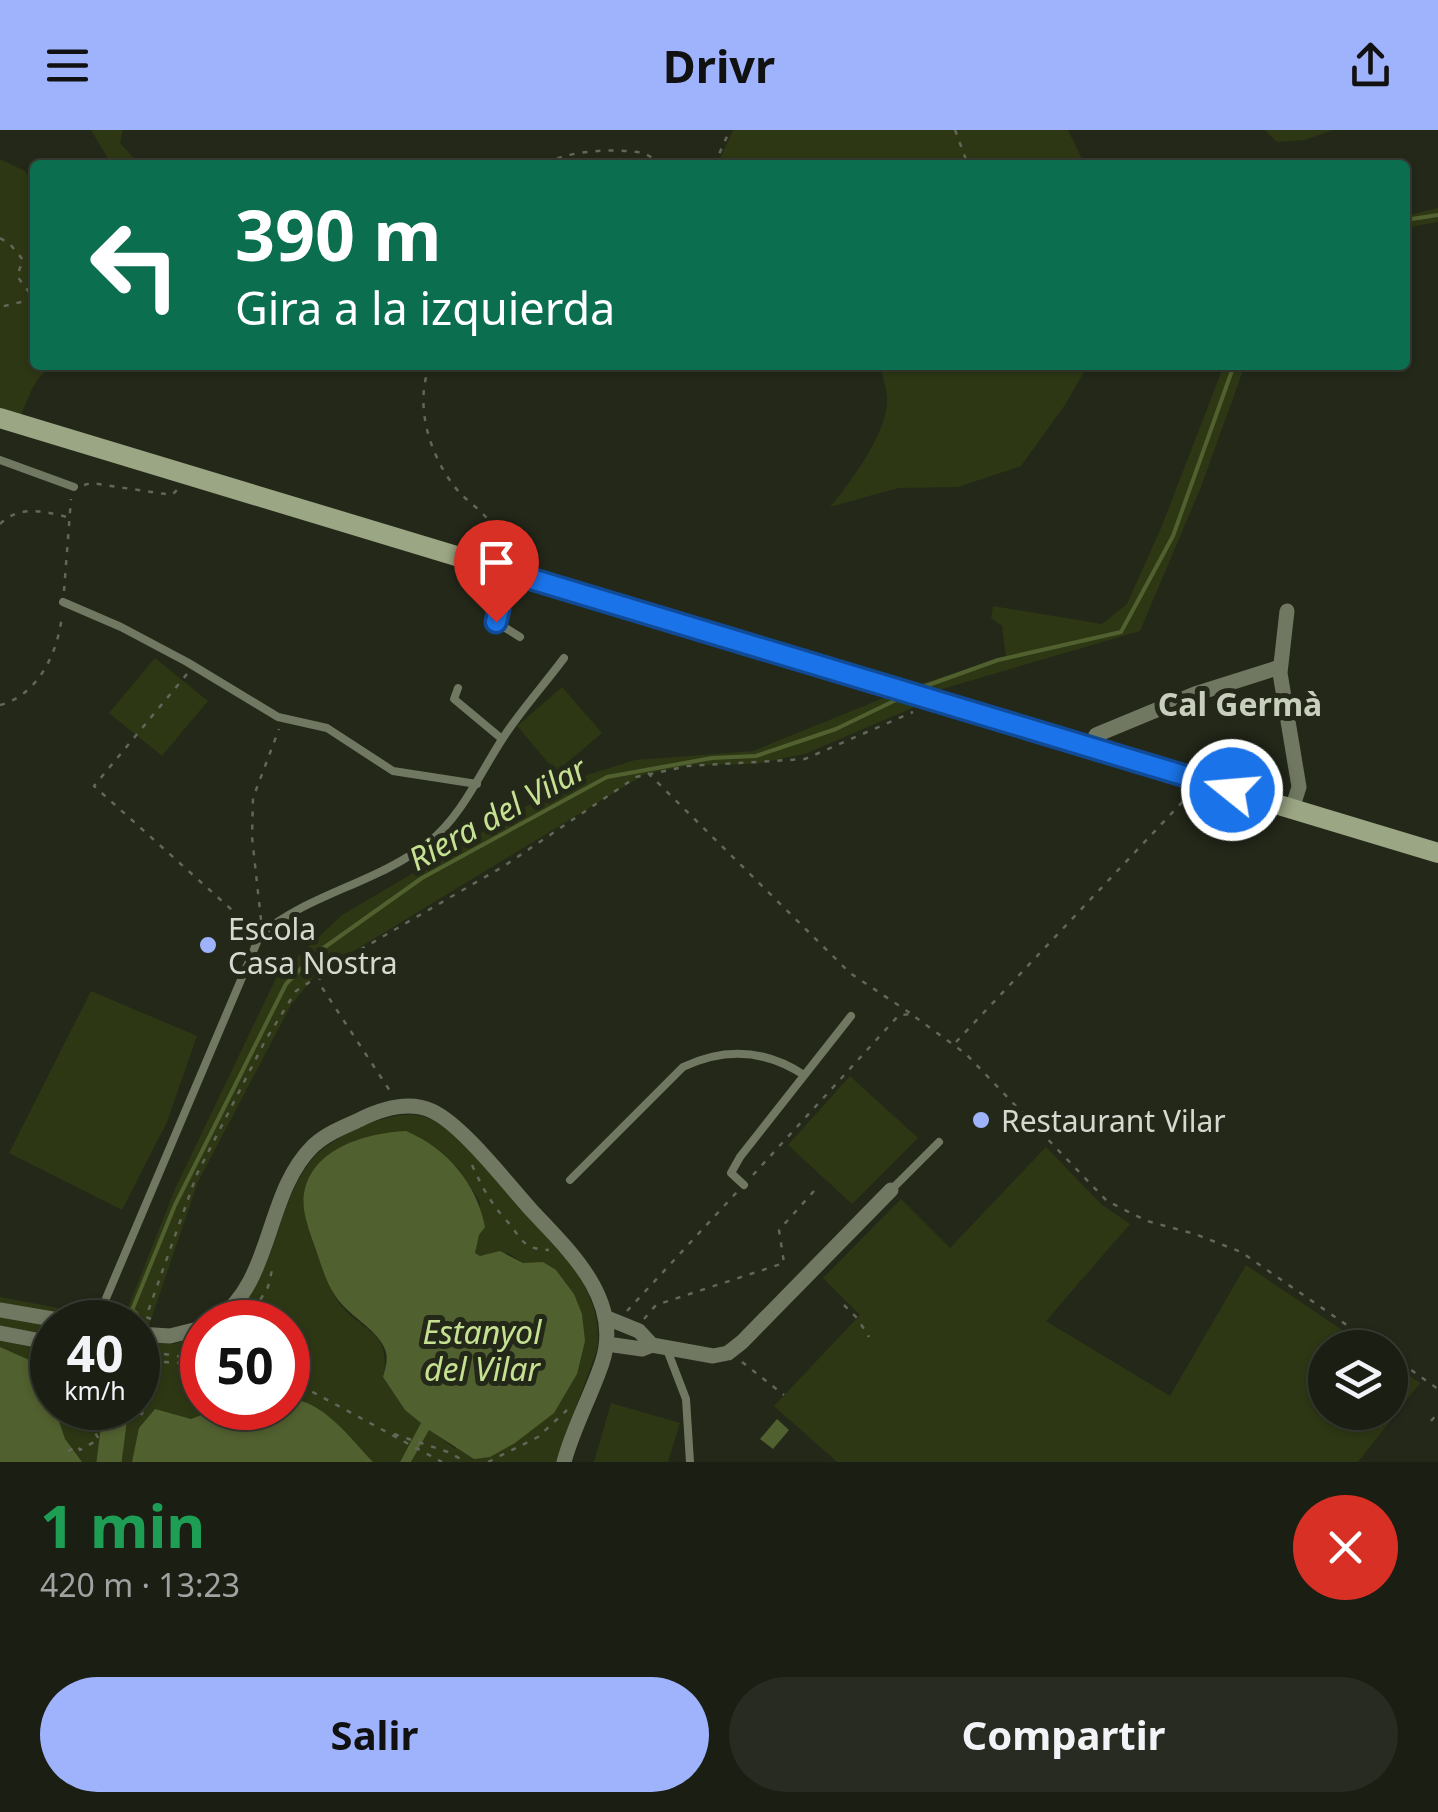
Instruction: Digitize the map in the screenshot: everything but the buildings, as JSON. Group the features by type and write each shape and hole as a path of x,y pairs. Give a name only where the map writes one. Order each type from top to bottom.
{"main road":[{"path":"0,418 1438,853"}],"street":[{"path":"1287,611 1280,668 1299,787 1292,809"},
{"path":"1091,748 1096,735 1196,694 1280,668"},
{"path":"237,1300 251,1278 290,1180 313,1146 346,1126 394,1106 432,1111 462,1134 562,1243 598,1294 607,1318 607,1344 566,1455"},
{"path":"607,1344 642,1349 659,1346 714,1356 728,1354 891,1190"},
{"path":"0,1310 30,1315"},
{"path":"607,1318 639,1331 659,1346"},
{"path":"0,1332 30,1338"}],"lane":[{"path":"0,460 74,488"},
{"path":"488,566 483,587 499,609 496,622 520,637"},
{"path":"63,602 194,666 282,718 327,728 392,771 477,784"},
{"path":"105,1300 260,935 276,921 391,868 430,842 477,784 502,739 564,658"},
{"path":"458,688 454,699 502,739"},
{"path":"744,1185 731,1173 740,1156 851,1016"},
{"path":"570,1180 683,1067 698,1060 734,1053 764,1056 786,1063 804,1075"},
{"path":"891,1190 939,1142"},
{"path":"659,1346 686,1398 690,1462"}],"path":[{"path":"716,160 730,130"},
{"path":"956,130 966,160"},
{"path":"552,160 581,152 643,153 655,160"},
{"path":"0,238 22,260 17,276 30,294"},
{"path":"0,307 30,300"},
{"path":"429,370 424,415 434,450 452,484 490,521 496,536 488,566"},
{"path":"0,706 12,702 50,664 60,638 68,517 74,488 91,482 172,495 179,487"},
{"path":"0,524 10,515 38,510 68,517"},
{"path":"194,666 94,786 260,935"},
{"path":"152,1300 198,1174 265,1041 290,1000 319,975 504,866 636,777 688,766 805,759 924,708 930,700"},
{"path":"260,935 253,798 271,758 282,718"},
{"path":"648,773 850,973 954,1044 1106,1200 1147,1221 1241,1252 1354,1330"},
{"path":"954,1044 1202,781"},
{"path":"319,975 321,986 351,1034 391,1089 394,1106"},
{"path":"607,1318 629,1310 899,1015 911,1014"},
{"path":"466,1158 486,1198 510,1223 521,1242 539,1250 554,1250"},
{"path":"640,1324 656,1305 784,1263 780,1230 814,1191"},
{"path":"260,1300 273,1269"},
{"path":"844,1305 869,1337"},
{"path":"742,1362 784,1396"},
{"path":"1408,1368 1438,1389"},
{"path":"310,1391 442,1462"},
{"path":"488,1462 499,1461 538,1437 568,1409"},
{"path":"1431,1421 1438,1414"},
{"path":"93,1430 99,1439"},
{"path":"388,1433 408,1436 466,1462"},
{"path":"68,1451 78,1446 80,1450 104,1436"}],"shaded area":[{"path":"91,130 123,130 120,143 135,160 109,160"},
{"path":"733,130 1068,130 1083,160 719,160"},
{"path":"1265,130 1333,130 1305,140 1277,142"},
{"path":"0,159 25,171 30,178 30,370 49,370 38,379 21,415 0,409"},
{"path":"1438,208 1438,222 1410,227 1410,215"},
{"path":"881,370 1085,370 1021,466 958,487 898,488 830,507 876,440 887,396"},
{"path":"1222,370 1243,370 1201,487 1140,631 935,691 917,685 1006,657 1002,626 991,618 993,606 1102,624 1127,604"},
{"path":"155,658 208,701 162,756 109,713"},
{"path":"562,687 602,733 556,772 517,726"},
{"path":"891,695 924,703 805,754 755,764 691,765 645,774 316,974 291,1005 198,1182 158,1300 131,1300 175,1189 277,976 342,915 571,780 635,760 753,751"},
{"path":"91,991 197,1036 167,1122 122,1210 9,1153"},
{"path":"850,1076 918,1138 852,1204 788,1145"},
{"path":"414,1115 434,1121 474,1155 563,1255 594,1309 597,1350 556,1462 411,1462 429,1429 455,1449 574,1294 556,1270 523,1263 508,1253 475,1253 480,1202 459,1169 416,1135 321,1162 309,1177 306,1196 334,1295 378,1338 385,1360 383,1377 405,1410 422,1423 400,1462 373,1462 346,1433 157,1462 70,1462 61,1430 160,1430 160,1342 180,1342 180,1430 310,1430 310,1300 245,1300 265,1266 306,1167 328,1145 394,1116"},
{"path":"1046,1147 1101,1204 1130,1224 1046,1321 1170,1396 1246,1265 1342,1330 1308,1330 1308,1430 1383,1430 1358,1462 837,1462 774,1406 860,1315 823,1278 901,1199 950,1248"},
{"path":"0,1297 30,1303 30,1360 0,1347"},
{"path":"1408,1375 1420,1383 1408,1398"},
{"path":"611,1403 680,1423 668,1462 594,1462"}],"water":[{"name":"Estanyol del Vilar","path":"406,1131 447,1158 475,1196 485,1227 475,1253 480,1256 500,1251 523,1263 543,1262 556,1270 574,1294 582,1314 585,1341 577,1374 554,1413 490,1457 474,1459 429,1430 411,1462 400,1462 421,1423 405,1410 383,1377 386,1354 380,1340 332,1292 306,1219 305,1190 322,1160 352,1142"},
{"path":"0,1347 30,1360 30,1430 62,1430 82,1462 0,1462"},
{"path":"310,1405 345,1432 373,1462 132,1462 139,1430 160,1430 160,1410 180,1416 180,1430 310,1430"},
{"path":"777,1419 789,1430 773,1449 760,1439"}],"waterway":[{"name":"Riera del Vilar","path":"1410,219 1438,215"},
{"name":"Riera del Vilar","path":"920,688 998,660 1121,632 1173,536 1232,370"},
{"name":"Riera del Vilar","path":"136,1300 175,1205 286,984 315,954 422,878 607,777 712,758 756,756 836,729 898,699"},
{"path":"109,1462 113,1430"}],"place":[{"name":"Escola Casa Nostra","path":"208,945"},
{"name":"Restaurant Vilar","path":"981,1120"}],"district":[{"name":"Cal Germà","path":"1240,703"}],"route":[{"path":"496,622 499,609 483,587 488,566 1232,790"}]}
